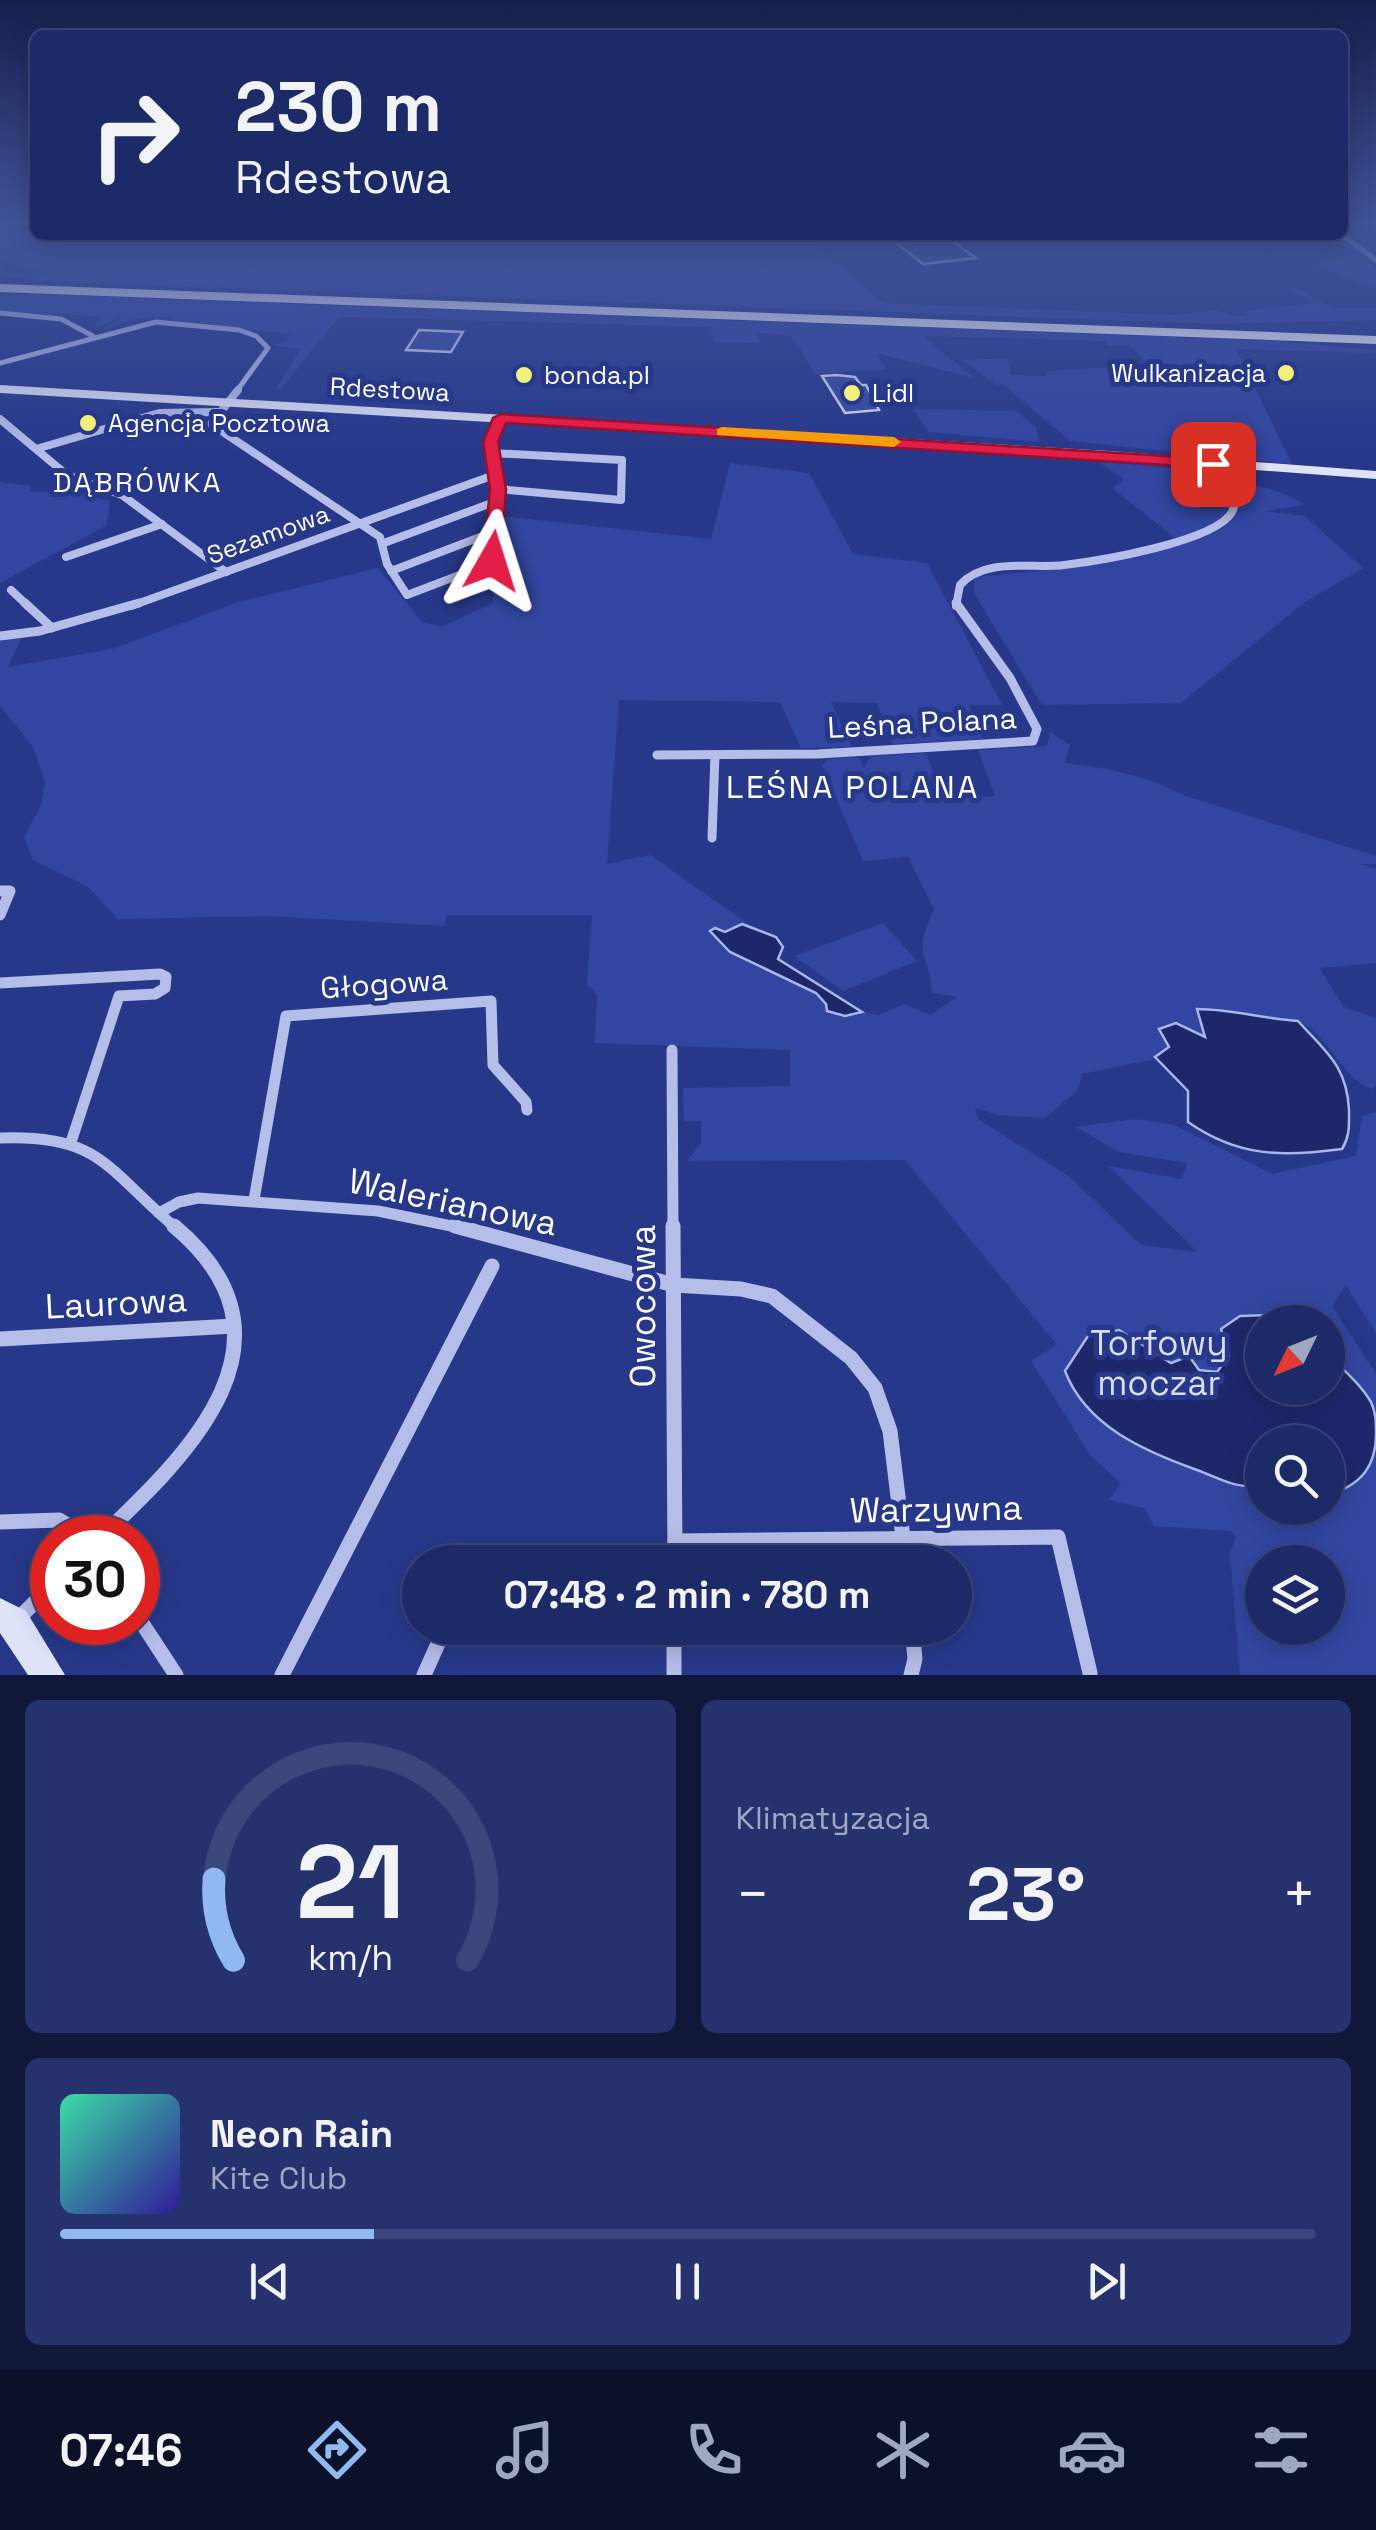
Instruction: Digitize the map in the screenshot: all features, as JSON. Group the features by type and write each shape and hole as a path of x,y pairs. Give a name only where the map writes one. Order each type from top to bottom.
{"highway":[{"path":"354,302 1376,337"},
{"path":"505,302 1376,337"},
{"path":"1202,328 1360,322"},
{"path":"1298,337 1376,348"}],"street":[{"path":"0,314 61,319 94,336"},
{"path":"0,363 94,336 164,322 252,334 266,344 268,351 210,421 384,543 391,571 403,593 419,594 491,563 498,489 491,442 501,418"},
{"name":"Rdestowa","path":"0,389 221,407 501,418 1376,475"},
{"path":"36,448 160,413 221,407"},
{"path":"0,419 67,476 120,494 226,572"},
{"path":"492,453 622,460 621,500 498,489"},
{"name":"Leśna Polana","path":"657,755 818,754 1033,741 1037,730 1025,702 956,607 955,595 962,582 987,571 1064,565 1187,537 1223,522 1232,513 1241,466"},
{"name":"Sezamowa","path":"0,636 52,628 138,604 497,474"},
{"path":"384,543 497,501"},
{"path":"66,557 162,524"},
{"path":"391,571 496,531"},
{"path":"10,590 52,628"},
{"path":"712,838 715,754"},
{"path":"0,891 10,891 0,915"},
{"path":"0,983 160,974 166,977 165,988 159,993 118,996 72,1139"},
{"name":"Głogowa","path":"254,1200 286,1016 491,1001 493,1065 526,1102 527,1110"},
{"name":"Owocowa","path":"672,1050 675,1545"},
{"path":"0,1138 46,1134 72,1139 91,1151 212,1261 226,1285 234,1326 233,1368 225,1392 200,1436 123,1515"},
{"name":"Walerianowa","path":"158,1213 198,1198 378,1211 674,1285 741,1288 772,1296 863,1370 884,1409 904,1545"},
{"name":"Walerianowa","path":"282,1675 492,1266"},
{"name":"Laurowa","path":"0,1339 234,1326"},
{"path":"0,1522 30,1521"},
{"name":"Warzywna","path":"675,1541 1058,1537 1090,1673"},
{"path":"30,1601 7,1618 48,1675"},
{"path":"156,1645 176,1675"},
{"path":"424,1675 437,1645"},
{"path":"674,1645 674,1675"},
{"path":"911,1675 914,1645"}],"green space":[{"path":"0,302 244,302 1279,341 1376,353 1236,349 1292,464 1070,441 1003,384 996,385 964,360 1008,358 1011,375 1047,376 1046,371 1148,365 1130,346 1107,345 1106,341 927,336 924,337 974,378 876,353 886,369 815,374 792,336 756,332 760,343 713,342 711,327 348,317 338,318 280,390 276,389 301,349 272,345 286,341 290,334 168,321 171,316 128,320 108,331 104,328 128,313 98,328 95,327 100,316 0,312"},
{"path":"617,302 882,302 1172,315 1215,310 1233,316 1312,302 1333,308 1376,308 1376,320 1215,324"},
{"path":"913,409 1016,411 1036,427 1039,442 929,432"},
{"path":"1099,462 1222,472 1232,484 1279,492 1304,505 1265,511 1305,516 1363,568 1305,602 1181,703 1042,705 974,593 974,577 1066,568 1179,541 1112,488 1124,479"},
{"name":"Torfowy moczar","path":"730,463 809,473 853,554 927,563 1002,705 969,705 983,739 892,744 877,703 831,702 852,747 801,748 780,702 619,700 607,864 650,855 755,929 740,924 725,932 715,928 730,952 810,989 845,1016 858,1015 860,1011 878,1015 905,1004 930,1015 958,997 932,993 922,946 934,909 908,857 863,861 822,765 829,759 858,757 864,767 871,756 926,753 943,799 995,796 978,750 1047,746 1050,732 1070,745 1065,763 1140,777 1183,795 1376,856 1376,864 1360,864 1376,869 1376,963 1319,968 1344,1007 1376,1018 1376,1086 1372,1089 1352,1076 1318,1036 1298,1021 1198,1009 1206,1038 1160,1030 1169,1047 1155,1059 1082,1074 1078,1090 1045,1118 998,1115 975,1108 978,1119 1070,1177 1141,1245 1198,1252 1108,1166 1182,1179 1187,1163 1119,1152 1076,1127 1133,1119 1172,1124 1272,1174 1356,1156 1362,1116 1376,1112 1376,1333 1346,1285 1333,1305 1245,1305 1245,1405 1345,1405 1345,1326 1376,1374 1376,1675 1240,1675 1230,1553 1236,1536 1231,1531 1154,1526 1144,1508 1109,1500 1121,1483 1091,1456 1031,1361 1057,1345 905,1160 687,1161 701,1143 701,1121 684,1121 683,1088 790,1086 790,1050 595,1043 597,995 587,984 592,915 447,915 444,926 269,916 118,919 87,886 33,860 24,836 41,806 45,781 33,747 0,706 0,639 22,637 8,667 112,649 239,602 378,568 422,622 442,627 493,603 500,516 711,539"},
{"path":"0,482 31,486 30,492 51,492 49,487 110,501 107,525 0,583"},
{"path":"883,923 917,961 843,991 794,956"}],"shaded area":[{"path":"742,924 776,937 783,947 778,959 862,1012 845,1016 827,1011 816,993 730,952 710,931 715,928 725,932"},
{"path":"1197,1009 1298,1021 1326,1051 1344,1082 1349,1126 1342,1149 1261,1152 1225,1142 1188,1122 1188,1091 1155,1057 1169,1047 1159,1029 1176,1023 1205,1037"},
{"path":"1245,1316 1245,1405 1345,1405 1345,1371 1367,1396 1375,1418 1375,1445 1370,1465 1358,1480 1345,1488 1345,1425 1245,1425 1245,1485 1222,1480 1119,1434 1087,1407 1065,1371 1088,1336 1119,1330 1171,1363 1189,1356 1199,1370 1217,1372 1229,1356 1221,1329"}],"building":[{"path":"419,330 463,332 451,352 406,350"},
{"name":"Lidl","path":"822,376 855,377 866,385 879,410 845,413"}],"slow traffic":[{"path":"722,432 894,442"}],"place":[{"name":"Wulkanizacja","path":"1286,373"},
{"name":"bonda.pl","path":"524,375"},
{"name":"Lidl","path":"852,393"},
{"name":"Agencja Pocztowa","path":"88,423"}],"district":[{"name":"DĄBRÓWKA","path":"138,482"},
{"name":"LEŚNA POLANA","path":"853,787"}],"route":[{"path":"492,561 498,489 491,442 501,418 1136,456 1213,464"}]}
